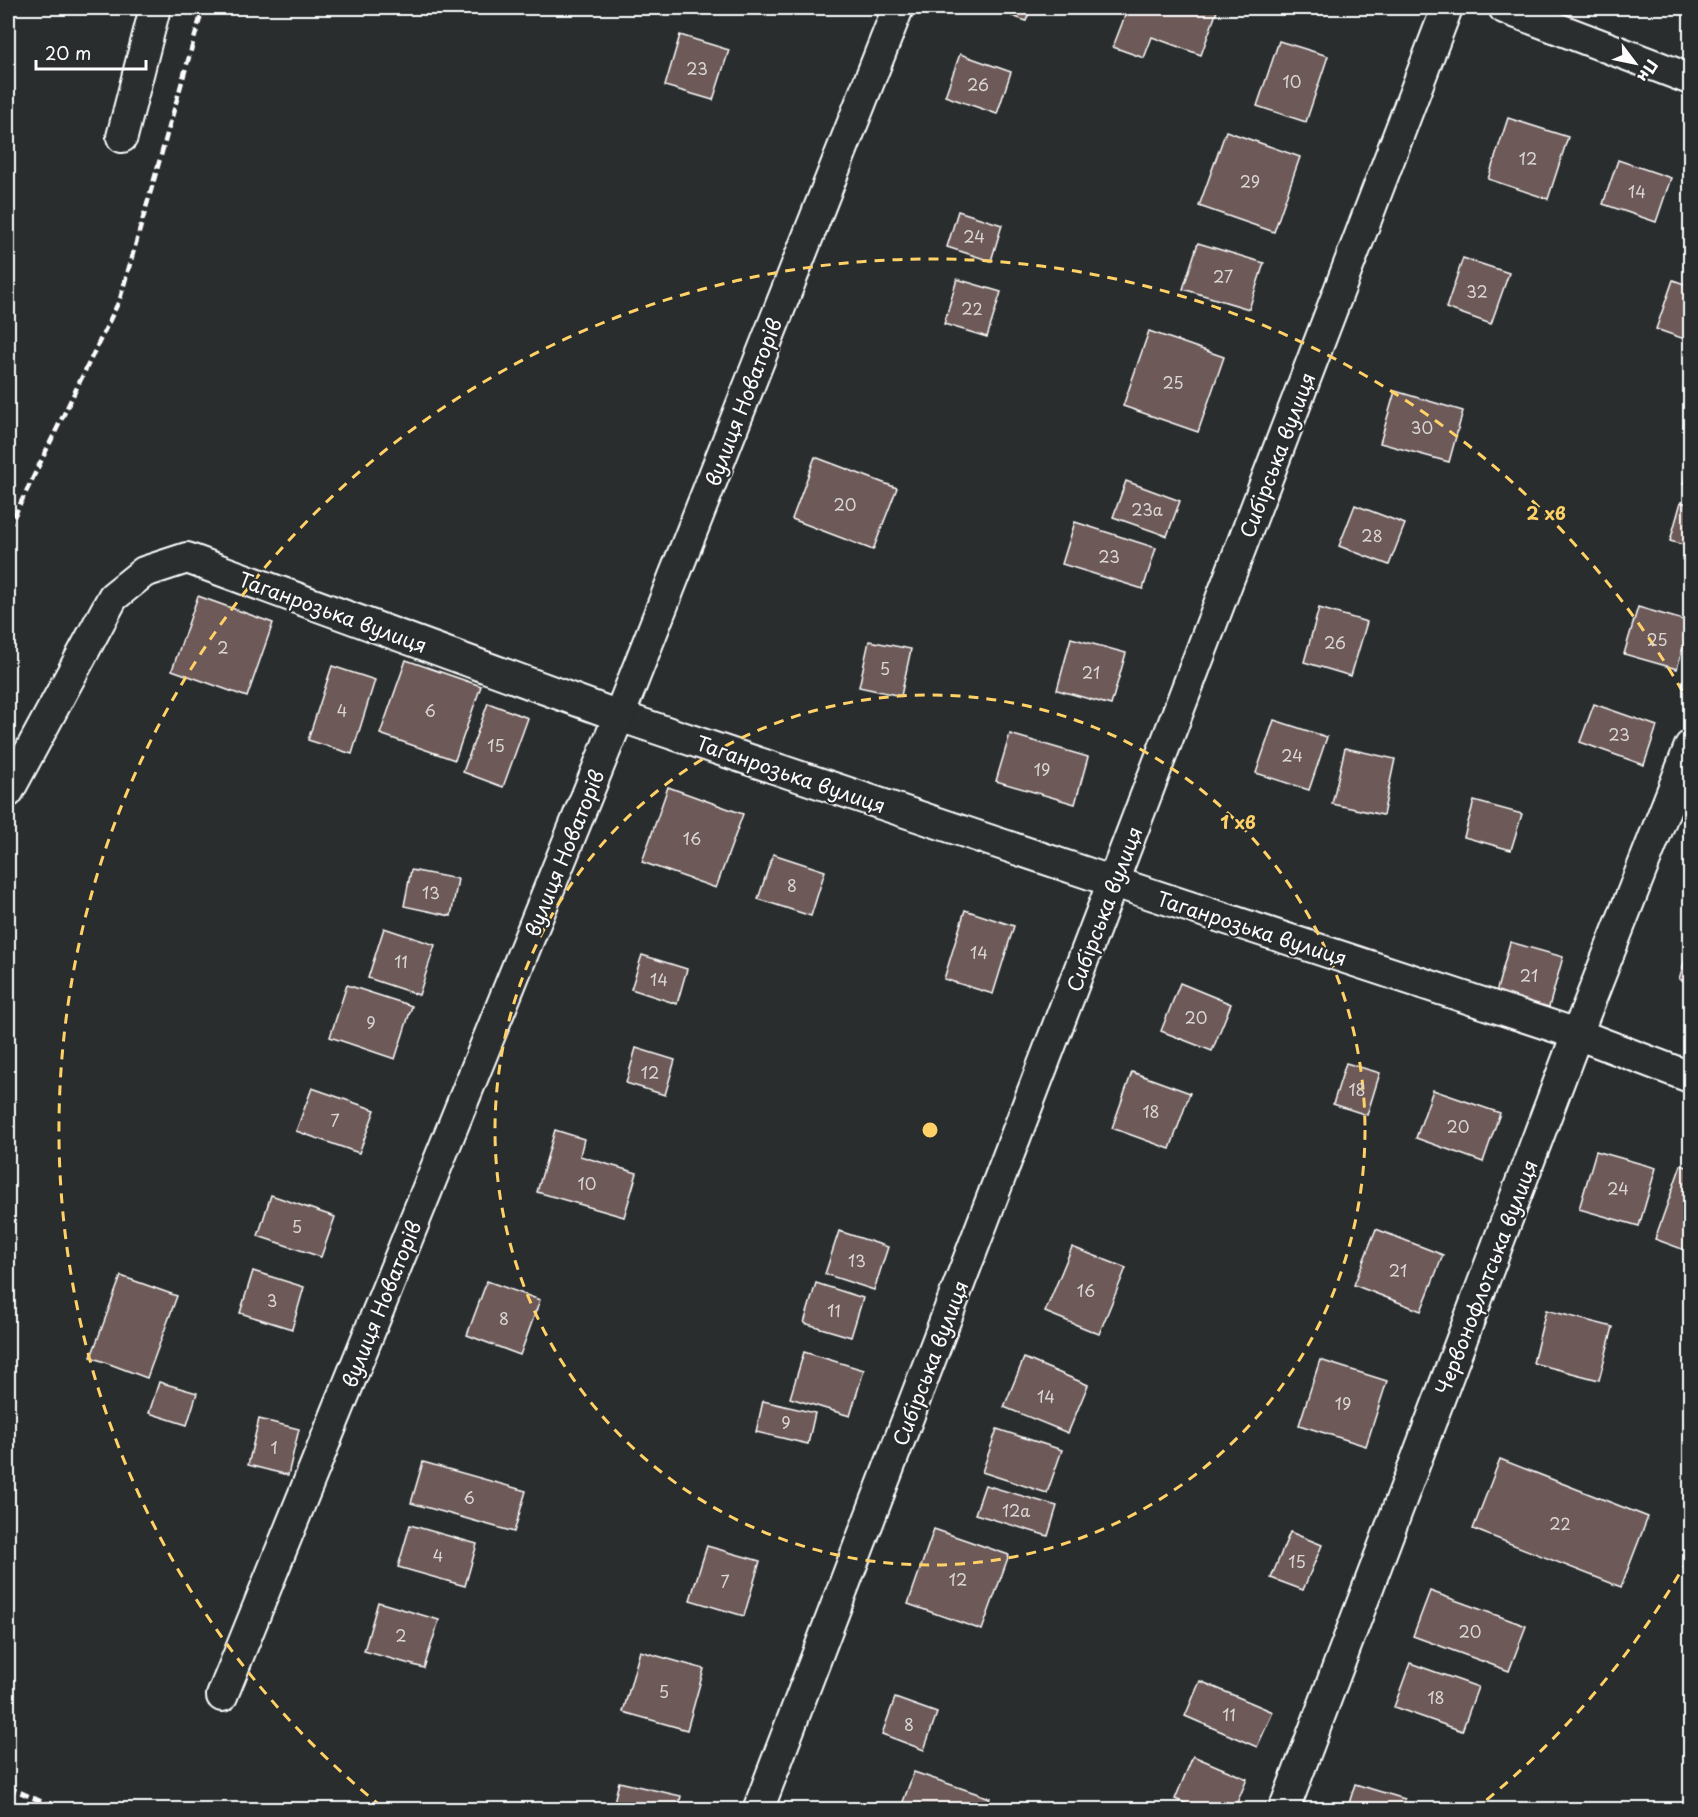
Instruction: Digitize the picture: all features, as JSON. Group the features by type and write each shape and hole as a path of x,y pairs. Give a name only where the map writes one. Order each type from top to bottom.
{"street":[{"path":"122,137 154,8"},
{"name":"вулиця Новаторів","path":"222,1696 619,716 898,8"},
{"name":"Сибірська вулиця","path":"758,1809 1447,8"},
{"path":"1504,8 1690,79"},
{"name":"Таганрозька вулиця","path":"8,792 113,597 144,572 186,558 619,716 1577,1034 1690,1077"},
{"name":"Червонофлотська вулиця","path":"1284,1809 1577,1034 1690,746"}],"building":[{"path":"991,8 1031,8 1026,21"},
{"path":"1128,8 1218,8 1201,55 1152,37 1144,58 1113,47"},
{"path":"680,35 729,50 713,100 665,86"},
{"path":"1279,41 1328,56 1306,122 1257,106"},
{"path":"960,54 1011,72 997,114 945,96"},
{"path":"1508,118 1568,137 1548,199 1488,179"},
{"path":"1226,131 1300,157 1274,232 1199,206"},
{"path":"1618,160 1671,178 1656,222 1603,204"},
{"path":"958,211 1002,225 991,261 947,247"},
{"path":"1198,243 1264,263 1249,309 1183,289"},
{"path":"1463,258 1509,273 1491,324 1446,308"},
{"path":"957,279 1001,292 987,337 944,324"},
{"path":"1673,280 1690,286 1690,341 1656,329"},
{"path":"1149,331 1224,357 1198,432 1123,406"},
{"path":"1395,391 1463,411 1449,462 1380,443"},
{"path":"815,457 897,488 873,550 792,519"},
{"path":"1690,460 1690,486 1683,484"},
{"path":"1126,481 1180,501 1167,536 1113,517"},
{"path":"1681,502 1690,505 1690,547 1670,541"},
{"path":"1355,505 1405,524 1389,565 1339,546"},
{"path":"1075,522 1156,548 1143,589 1062,564"},
{"path":"198,596 273,623 247,697 172,670"},
{"path":"1638,607 1690,622 1677,669 1624,654"},
{"path":"1319,608 1367,622 1351,676 1304,662"},
{"path":"1071,638 1126,653 1111,705 1057,690"},
{"path":"869,641 911,649 901,696 859,687"},
{"path":"406,660 481,686 455,760 380,734"},
{"path":"332,666 375,680 352,754 308,740"},
{"path":"488,703 528,718 503,787 463,772"},
{"path":"1594,704 1657,726 1644,765 1580,742"},
{"path":"1274,720 1327,737 1309,790 1256,773"},
{"path":"1010,734 1088,757 1075,804 996,781"},
{"path":"1345,748 1395,759 1383,815 1332,804"},
{"path":"668,787 743,814 716,888 642,862"},
{"path":"1474,801 1522,814 1511,850 1464,837"},
{"path":"773,854 825,871 811,916 758,899"},
{"path":"411,870 458,879 451,916 404,906"},
{"path":"965,910 1014,926 993,994 944,979"},
{"path":"384,928 435,945 419,995 368,978"},
{"path":"1510,942 1563,957 1549,1007 1496,993"},
{"path":"1690,944 1690,983 1679,979"},
{"path":"642,955 687,969 677,1004 631,989"},
{"path":"1180,983 1231,1004 1212,1051 1161,1031"},
{"path":"347,985 412,1006 395,1059 330,1037"},
{"path":"636,1048 675,1060 665,1095 626,1083"},
{"path":"1346,1063 1380,1073 1367,1115 1333,1104"},
{"path":"1132,1072 1190,1093 1170,1149 1112,1128"},
{"path":"312,1088 375,1110 359,1153 296,1131"},
{"path":"1433,1090 1500,1113 1483,1162 1416,1138"},
{"path":"555,1130 584,1139 580,1156 637,1173 624,1217 537,1192"},
{"path":"1596,1151 1656,1168 1639,1226 1579,1209"},
{"path":"1681,1165 1690,1168 1690,1252 1655,1239"},
{"path":"271,1195 335,1217 321,1257 258,1236"},
{"path":"1376,1229 1443,1255 1421,1311 1354,1285"},
{"path":"839,1231 888,1247 874,1290 825,1274"},
{"path":"1072,1247 1126,1268 1099,1334 1045,1312"},
{"path":"253,1271 304,1287 292,1329 240,1313"},
{"path":"121,1276 177,1296 147,1378 91,1357"},
{"path":"487,1281 540,1300 520,1355 467,1335"},
{"path":"816,1283 863,1298 851,1337 804,1323"},
{"path":"1546,1310 1613,1327 1599,1380 1533,1363"},
{"path":"804,1352 864,1370 850,1416 790,1398"},
{"path":"1024,1358 1088,1385 1068,1433 1004,1407"},
{"path":"1320,1360 1387,1381 1366,1446 1299,1425"},
{"path":"159,1382 197,1393 187,1425 149,1413"},
{"path":"763,1401 815,1413 808,1444 756,1432"},
{"path":"259,1419 299,1429 288,1475 248,1465"},
{"path":"997,1429 1062,1450 1047,1493 982,1472"},
{"path":"1500,1459 1648,1517 1621,1587 1473,1529"},
{"path":"423,1462 526,1491 514,1532 411,1503"},
{"path":"985,1485 1057,1506 1048,1536 975,1514"},
{"path":"410,1525 477,1544 465,1586 398,1567"},
{"path":"934,1529 1009,1555 982,1630 908,1604"},
{"path":"1290,1532 1322,1545 1303,1590 1271,1578"},
{"path":"707,1546 760,1561 744,1616 690,1600"},
{"path":"1430,1591 1526,1626 1509,1671 1413,1636"},
{"path":"378,1602 439,1620 424,1668 364,1651"},
{"path":"640,1651 704,1669 687,1730 623,1712"},
{"path":"1410,1663 1478,1687 1462,1731 1394,1707"},
{"path":"1200,1681 1273,1712 1257,1747 1185,1716"},
{"path":"895,1698 937,1713 924,1750 882,1734"},
{"path":"1193,1756 1247,1779 1234,1810 1202,1810 1175,1799"},
{"path":"914,1772 990,1798 986,1810 900,1810"},
{"path":"619,1782 681,1796 678,1810 612,1810"},
{"path":"1355,1784 1405,1799 1402,1810 1347,1810"}],"railway":[{"path":"8,529 120,299 203,8"},
{"path":"8,1787 61,1810"}]}
